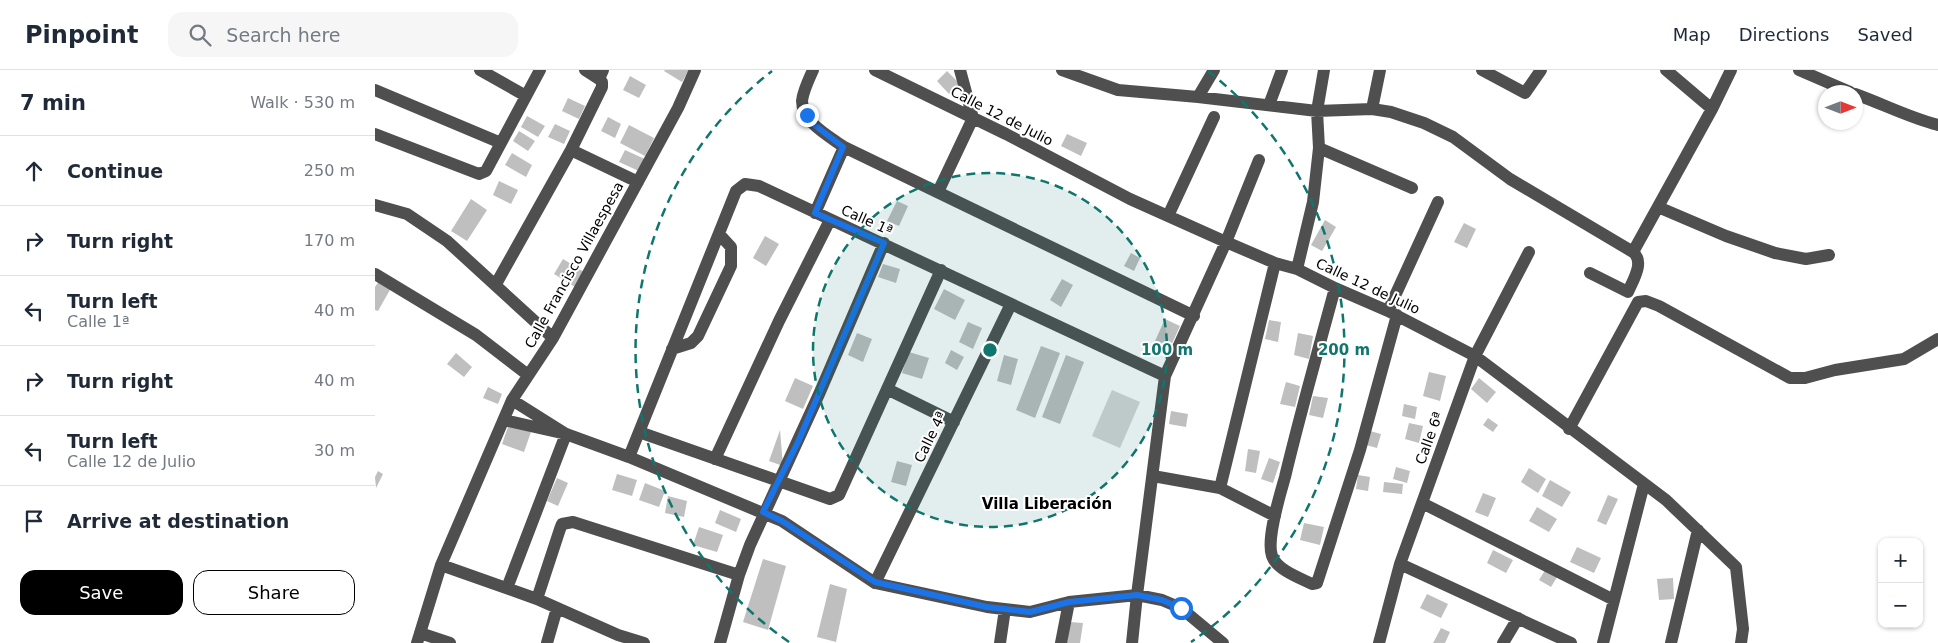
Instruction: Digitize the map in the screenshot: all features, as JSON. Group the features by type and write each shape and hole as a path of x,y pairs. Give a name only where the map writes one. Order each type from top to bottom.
{"street":[{"path":"480,70 525,96"},
{"path":"375,134 479,174 486,171 540,70"},
{"path":"496,284 571,150 602,87 601,74 585,70"},
{"name":"Calle Francisco Villaespesa","path":"419,638 441,565 512,400 553,338 678,108 695,70"},
{"path":"813,70 802,99 803,106 812,123 843,147 1193,316"},
{"name":"Calle 12 de Julio","path":"875,70 1130,199 1275,263 1297,269 1392,313 1475,356 1666,500 1736,567 1743,629 1741,643"},
{"path":"938,192 973,118 960,70"},
{"path":"1063,70 1118,90 1317,111 1372,109 1407,117 1453,137 1510,179 1633,252 1638,256 1639,262 1628,292"},
{"path":"1198,97 1214,70"},
{"path":"1269,105 1282,70"},
{"path":"1297,269 1313,202 1319,148 1317,111 1323,70"},
{"path":"1372,109 1380,70"},
{"path":"1483,70 1525,93 1541,70"},
{"path":"1666,70 1713,109"},
{"path":"1633,252 1713,109 1731,70"},
{"path":"1799,70 1834,85"},
{"path":"375,90 501,143"},
{"path":"1863,97 1917,120 1938,125"},
{"path":"1168,216 1214,117"},
{"path":"815,213 843,147"},
{"path":"1319,148 1412,188"},
{"path":"571,150 638,182"},
{"path":"1133,643 1137,595 1165,376 1226,242 1259,160"},
{"name":"Calle 1ª","path":"629,457 736,190 745,184 759,186 884,243 1165,376"},
{"path":"1335,288 1301,409 1275,516 1271,548 1273,557 1288,571 1312,584 1317,583 1360,450 1392,313 1438,202"},
{"path":"375,204 407,214 447,241 553,338"},
{"path":"1658,207 1726,236 1775,253 1806,259 1829,255"},
{"path":"715,459 779,321 830,220"},
{"path":"672,349 691,343 698,336 731,266 731,248 719,234"},
{"path":"720,643 739,574 763,512 780,481 884,243"},
{"name":"Calle 6ª","path":"1379,643 1399,564 1475,356 1529,252"},
{"path":"1220,488 1275,263"},
{"path":"639,432 830,499 839,495 941,270"},
{"path":"1590,273 1628,292 1637,302"},
{"path":"375,274 477,335 528,375"},
{"path":"1637,302 1646,301 1659,306 1790,378 1805,378 1835,370 1904,359 1938,339"},
{"path":"1569,428 1637,302"},
{"name":"Calle 4ª","path":"875,582 1011,304"},
{"path":"887,389 954,422"},
{"path":"512,400 565,434"},
{"path":"504,420 565,434 629,457 763,512 782,521 875,582 987,607 1030,612 1069,602 1137,595 1162,600 1181,608 1223,643"},
{"path":"507,588 565,434"},
{"path":"1153,476 1220,488 1275,516"},
{"path":"1603,643 1644,484"},
{"path":"1421,503 1614,600"},
{"path":"537,599 560,529 562,524 567,522 573,522 739,574"},
{"path":"1671,643 1697,530"},
{"path":"1399,564 1571,643"},
{"path":"441,565 537,599 618,635 644,643"},
{"path":"1061,643 1069,602"},
{"path":"547,643 557,608"},
{"path":"1000,643 1005,609"},
{"path":"1503,643 1518,618"},
{"path":"419,638 450,643"}],"shaded area":[{"path":"1112,390 1140,402 1120,448 1092,436"}],"building":[{"path":"665,70 689,70 682,82"},
{"path":"947,71 960,84 949,94 937,81"},
{"path":"630,76 646,85 639,98 623,90"},
{"path":"568,98 585,106 579,119 562,111"},
{"path":"527,116 545,126 538,137 521,127"},
{"path":"608,117 621,124 615,138 601,131"},
{"path":"555,124 570,131 564,144 548,137"},
{"path":"629,125 654,138 645,156 620,143"},
{"path":"519,131 535,141 528,151 513,141"},
{"path":"1067,134 1087,143 1081,156 1061,146"},
{"path":"625,150 647,160 641,172 619,162"},
{"path":"512,153 532,165 526,177 505,165"},
{"path":"499,181 518,190 511,204 493,195"},
{"path":"471,199 487,210 467,241 451,231"},
{"path":"897,201 908,206 899,226 887,221"},
{"path":"1325,220 1336,227 1322,251 1311,245"},
{"path":"1464,223 1476,229 1467,248 1454,242"},
{"path":"765,236 779,244 766,266 753,258"},
{"path":"1131,253 1140,258 1134,271 1124,266"},
{"path":"563,259 584,272 575,287 554,274"},
{"path":"883,264 900,269 896,283 878,277"},
{"path":"1062,279 1073,285 1061,307 1050,300"},
{"path":"379,281 391,288 378,311 375,310 375,287"},
{"path":"944,289 965,300 955,320 934,309"},
{"path":"1165,319 1180,326 1170,348 1155,341"},
{"path":"1269,320 1281,322 1278,342 1265,339"},
{"path":"968,322 982,328 973,349 959,342"},
{"path":"857,333 872,339 863,362 848,355"},
{"path":"1298,333 1313,336 1309,359 1294,355"},
{"path":"1041,346 1060,353 1035,418 1016,410"},
{"path":"951,350 964,357 957,370 945,363"},
{"path":"909,352 929,358 922,379 902,373"},
{"path":"456,353 472,367 464,377 447,364"},
{"path":"1004,355 1018,359 1011,385 997,381"},
{"path":"1066,355 1084,362 1060,424 1042,417"},
{"path":"1429,372 1446,376 1440,401 1423,396"},
{"path":"795,378 813,386 803,409 785,401"},
{"path":"1479,378 1496,392 1487,403 1471,389"},
{"path":"1286,382 1300,386 1295,407 1280,404"},
{"path":"488,387 502,394 498,404 483,398"},
{"path":"1313,396 1328,398 1323,418 1309,415"},
{"path":"1404,404 1417,407 1415,419 1402,416"},
{"path":"1171,411 1188,414 1186,427 1169,424"},
{"path":"1488,418 1498,425 1493,432 1483,425"},
{"path":"1409,423 1423,426 1419,443 1405,439"},
{"path":"509,424 531,432 524,452 502,444"},
{"path":"780,430 783,466 769,461"},
{"path":"1370,431 1381,434 1377,448 1366,445"},
{"path":"1248,449 1260,451 1256,473 1245,471"},
{"path":"1269,458 1280,462 1273,483 1261,479"},
{"path":"897,461 912,465 906,486 891,482"},
{"path":"1396,467 1410,471 1407,483 1393,479"},
{"path":"1529,468 1546,479 1538,493 1521,482"},
{"path":"378,471 383,474 376,488 375,477"},
{"path":"617,474 637,480 632,496 612,490"},
{"path":"1358,475 1370,477 1368,491 1356,489"},
{"path":"557,478 568,483 558,506 547,501"},
{"path":"1550,480 1571,492 1562,507 1542,496"},
{"path":"1384,482 1403,484 1402,494 1383,492"},
{"path":"645,483 665,491 659,507 639,500"},
{"path":"1483,493 1496,498 1488,517 1475,512"},
{"path":"1608,495 1618,499 1606,525 1597,521"},
{"path":"668,496 687,501 684,517 665,513"},
{"path":"1537,507 1557,519 1549,532 1529,521"},
{"path":"720,510 741,519 736,532 715,523"},
{"path":"1304,523 1324,527 1320,545 1300,540"},
{"path":"699,527 723,535 717,552 693,545"},
{"path":"1577,547 1601,558 1594,573 1570,562"},
{"path":"1493,550 1513,560 1506,573 1487,563"},
{"path":"763,559 786,566 768,630 743,622"},
{"path":"1547,567 1559,574 1551,587 1539,580"},
{"path":"1673,578 1674,599 1659,600 1657,579"},
{"path":"830,584 847,589 836,642 817,637"},
{"path":"1427,594 1448,604 1441,618 1420,608"},
{"path":"1070,622 1083,623 1080,643 1067,643"},
{"path":"1441,628 1450,632 1445,643 1433,643"}],"district":[{"name":"Villa Liberación","path":"1047,504"}],"route":[{"path":"807,115 812,123 843,147 815,213 884,243 798,442 763,512 782,521 875,582 987,607 1030,612 1069,602 1137,595 1162,600 1181,608"}]}
